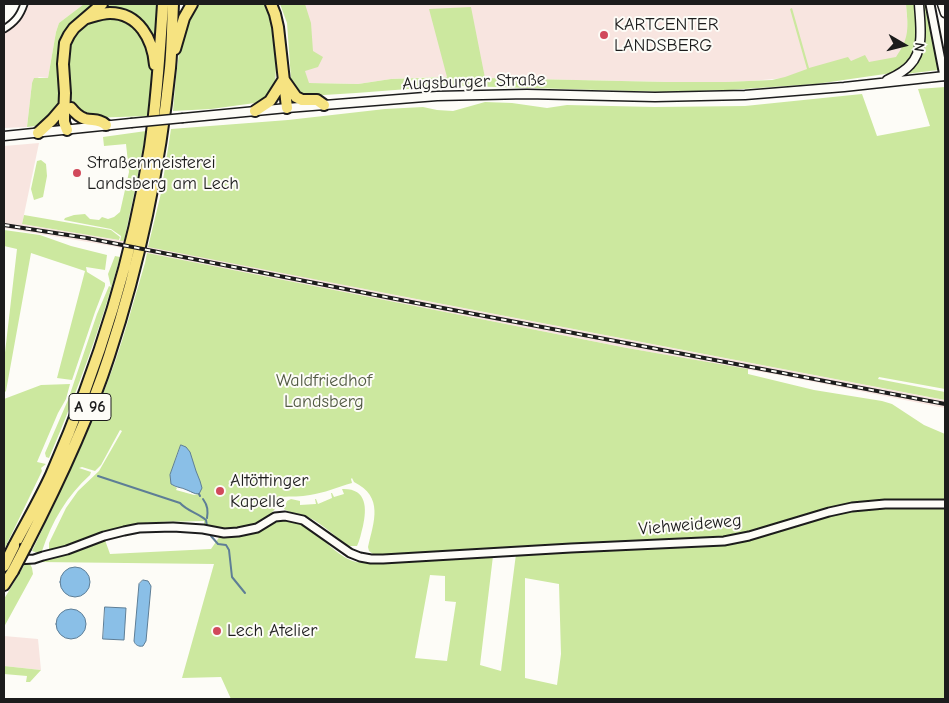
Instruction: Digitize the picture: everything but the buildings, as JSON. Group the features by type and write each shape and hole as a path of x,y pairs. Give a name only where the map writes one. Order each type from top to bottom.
{"highway":[{"path":"67,130 70,124 63,64 65,43 74,28 102,4"},
{"name":"A 96","path":"4,585 14,546 50,477 79,408 117,298 136,221 150,149 156,101 163,4"},
{"name":"A 96","path":"8,568 26,546 60,480 109,357 126,301 153,188 170,67 173,4"},
{"path":"170,67 184,18 192,4"},
{"path":"271,4 276,14 287,108"},
{"path":"86,18 118,13 134,20 141,27 148,36 152,47 155,62 156,101"},
{"path":"284,79 296,97 302,100 317,100 324,105"},
{"path":"255,111 270,101 284,79"},
{"path":"67,107 83,118 102,121 106,125"},
{"path":"38,132 67,107"}],"main road":[{"path":"883,82 912,64 916,56 920,39 919,4"},
{"path":"942,4 945,14"},
{"name":"Augsburger Straße","path":"4,136 287,108 437,96 527,94 672,97 745,95 945,76"}],"street":[{"path":"4,28 16,20 24,4"},
{"path":"930,4 945,76"},
{"name":"Viehweideweg","path":"4,561 34,559 67,550 124,530 164,527 238,532 257,528 275,517 285,516 303,520 350,553 360,557 382,559 724,541 749,536 852,507 885,504 945,504"}],"shaded area":[{"path":"28,4 84,4 59,23 48,78 39,77 32,83 27,127 4,128 4,31 19,23"},
{"path":"286,4 906,4 908,30 906,43 898,58 834,74 726,82 437,77 391,79 358,84 308,83"},
{"path":"39,143 22,224 119,240 945,400 945,408 784,376 627,348 112,246 4,228 4,146"},
{"path":"4,636 38,639 41,670 4,666"}],"green space":[{"path":"84,4 99,4 71,27 60,89 60,104 47,122 27,127 32,83 34,78 48,78 59,23"},
{"path":"106,4 158,4 156,41 154,41 143,24 102,10"},
{"path":"196,4 266,4 270,14 276,67 275,88 264,100 211,109 173,111 181,43 188,19"},
{"path":"280,4 305,4 311,23 313,51 323,57 318,67 305,71 309,83 358,84 391,79 447,77 429,9 471,7 485,78 667,82 772,80 807,69 790,9 792,8 809,68 848,57 851,61 865,55 869,62 896,57 906,38 906,4 916,4 918,34 916,50 909,62 892,73 816,84 665,92 462,86 441,89 421,88 308,96 301,94 295,88 291,79 287,23"},
{"path":"922,4 927,4 940,68 938,70 906,74 917,61"},
{"path":"117,16 140,29 153,62 148,116 90,118 75,107 70,96 68,50 73,36 90,20"},
{"path":"945,87 945,389 879,377 878,379 945,392 945,400 148,247 161,193 171,129 288,120 385,109 423,107 453,111 485,102 512,103 547,108 567,105 655,107 745,106 862,94 877,136 930,126 918,89"},
{"path":"146,131 124,241 120,241 121,236 111,229 64,220 74,215 85,214 90,219 99,220 102,217 108,219 120,212 129,172 126,144 104,146 103,137"},
{"path":"41,160 46,164 47,176 43,197 34,200 31,189 37,161"},
{"path":"24,215 111,230 120,237 119,240 22,224"},
{"path":"4,230 40,235 71,246 107,255 105,270 86,267 87,272 105,283 105,286 72,380 57,378 85,271 31,253 6,391 4,393 4,361 17,249 4,246"},
{"name":"Waldfriedhof Landsberg","path":"147,253 627,348 748,369 748,374 814,390 892,404 924,425 945,434 945,503 886,506 945,508 945,699 231,699 221,677 182,678 214,564 39,562 105,540 110,554 211,549 220,536 246,534 277,521 291,520 308,528 347,558 356,562 372,563 373,554 369,551 368,547 373,528 374,510 370,495 354,482 352,478 352,483 320,493 282,497 276,508 268,516 249,526 216,529 204,527 204,521 143,523 123,527 49,551 49,543 66,508 78,491 99,471 122,431 120,430 101,465 95,471 82,467 79,468 91,472 90,475 67,500 50,529 42,551 38,553 32,551 97,410 123,338","holes":["181,445 200,481 199,494 194,495 176,490 177,488 171,484 176,458","516,554 501,671 480,665 493,556","430,575 445,576 445,601 456,602 447,661 415,658","525,578 559,584 561,654 557,685 525,678"]},
{"path":"115,256 120,257 113,282 97,333 49,458 46,457 45,453 68,400 97,314 109,286 111,287 108,274"},
{"path":"70,384 66,399 37,462 46,464 41,468 42,471 4,550 4,399 41,385"},
{"path":"342,489 356,492 361,496 365,506 364,519 357,546 347,545 307,516 284,509 287,501 291,499 300,501 300,505 316,504 316,499 318,504 332,498 331,493 334,497 344,494"},
{"path":"25,564 30,564 33,574 4,627 4,599"},
{"path":"4,666 41,670 30,682 26,682 27,676 4,674"}],"water":[{"path":"181,445 190,452 202,488 199,494 171,484 170,475"},
{"path":"75,567 85,572 90,582 85,592 75,597 65,592 60,582 65,572"},
{"path":"143,580 148,581 151,586 146,641 143,646 140,646 136,645 134,641 139,584"},
{"path":"105,607 126,608 124,640 103,639"},
{"path":"71,609 81,614 86,624 81,634 71,639 61,634 56,624 61,614"}],"waterway":[{"path":"98,476 180,503 206,520 207,526"},
{"path":"203,499 207,508 207,518"},
{"path":"211,536 218,544 226,545 229,550 232,577 245,593"}],"railway":[{"path":"4,225 87,238 945,404"}],"place":[{"name":"KARTCENTER LANDSBERG","path":"604,35"},
{"name":"Straßenmeisterei Landsberg am Lech","path":"77,173"},
{"name":"Altöttinger Kapelle","path":"220,491"},
{"name":"Lech Atelier","path":"217,631"}]}
